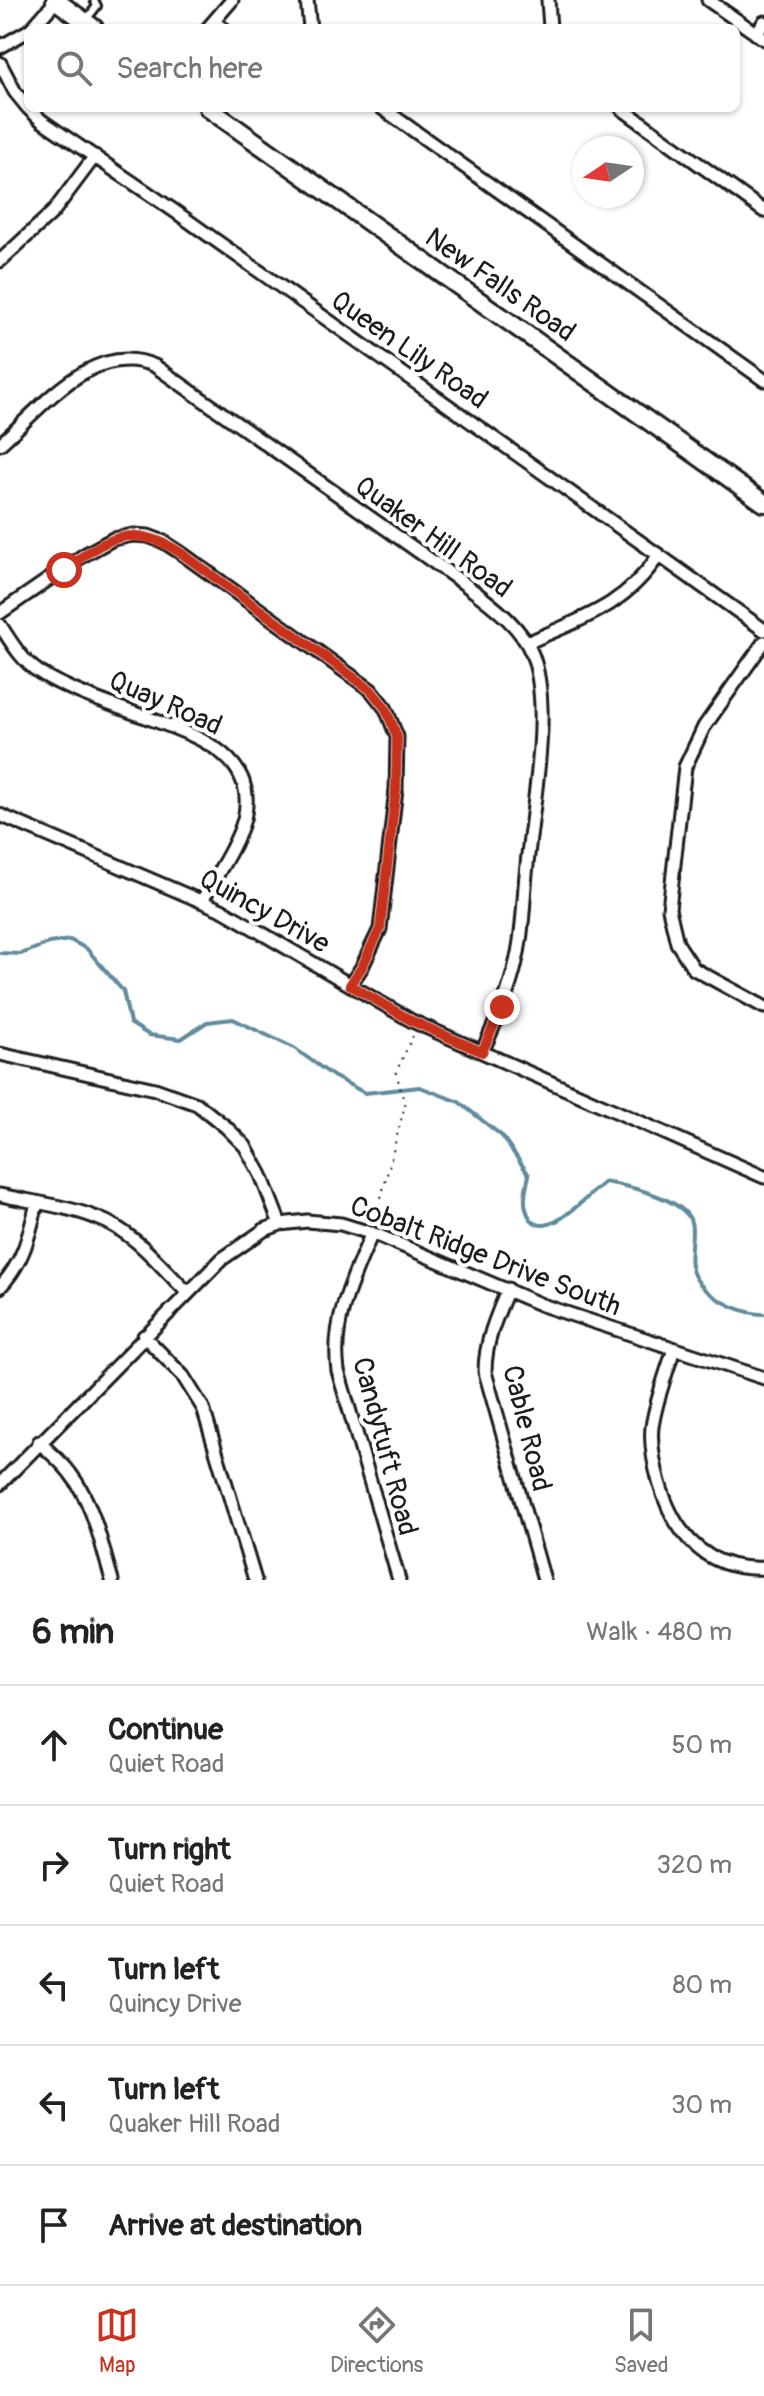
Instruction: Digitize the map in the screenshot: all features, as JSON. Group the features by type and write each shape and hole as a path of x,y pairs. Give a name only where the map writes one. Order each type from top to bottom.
{"main road":[{"path":"56,1 90,24"},
{"name":"New Falls Road","path":"214,112 764,503"}],"street":[{"path":"212,24 232,0"},
{"path":"307,0 310,24"},
{"path":"548,0 550,24"},
{"path":"708,0 760,36 764,22"},
{"path":"35,24 56,1"},
{"path":"0,47 24,33"},
{"name":"Queen Lily Road","path":"0,63 24,103"},
{"name":"Queen Lily Road","path":"34,112 764,630"},
{"path":"388,112 764,380"},
{"path":"627,112 764,211"},
{"path":"0,261 53,212 95,156"},
{"name":"Quaker Hill Road","path":"0,444 86,370 121,359 145,362 155,366 466,585 502,614 527,643 539,673 541,709 519,945 510,985 482,1052"},
{"path":"0,613 108,541 133,535 148,536 181,553 371,690 386,709 397,737 396,789 380,929 350,985"},
{"path":"527,643 623,597 659,555"},
{"name":"Quay Road","path":"0,625 14,647 41,673 196,736 222,752 233,764 244,793 244,818 202,901"},
{"path":"764,642 704,727 685,767 669,909 677,943 694,969 764,1007"},
{"name":"Quincy Drive","path":"0,815 202,901 419,1024 764,1177"},
{"path":"0,1054 155,1089 197,1104 245,1146 261,1175 280,1224"},
{"path":"0,1195 98,1218 112,1225 147,1252 188,1293"},
{"path":"0,1287 26,1250 37,1203"},
{"name":"Cobalt Ridge Drive South","path":"0,1484 234,1248 280,1224 328,1222 372,1233 604,1327 764,1378"},
{"name":"Candytuft Road","path":"372,1233 342,1308 335,1353 399,1580"},
{"name":"Cable Road","path":"508,1289 490,1333 485,1352 485,1372 544,1580"},
{"path":"144,1336 183,1376 203,1408 255,1580"},
{"path":"674,1349 656,1406 652,1443 654,1464 670,1515 690,1541 705,1553 734,1566 764,1568"},
{"path":"39,1442 68,1470 81,1488 112,1580"}],"lane":[{"path":"90,24 97,6 94,0"}],"path":[{"path":"372,1233 405,1105 396,1072 419,1024"}],"waterway":[{"path":"0,953 21,954 49,943 70,940 87,949 123,991 130,1023 149,1035 181,1039 207,1022 233,1019 294,1048 333,1076 365,1093 420,1087 459,1102 502,1136 529,1175 526,1207 530,1218 537,1224 557,1221 605,1182 663,1198 689,1217 692,1228 691,1266 701,1285 731,1306 764,1314"}],"route":[{"path":"64,570 113,539 133,535 153,537 181,553 371,690 386,709 395,729 398,754 396,789 380,929 350,985 412,1021 482,1052 502,1007"}]}
